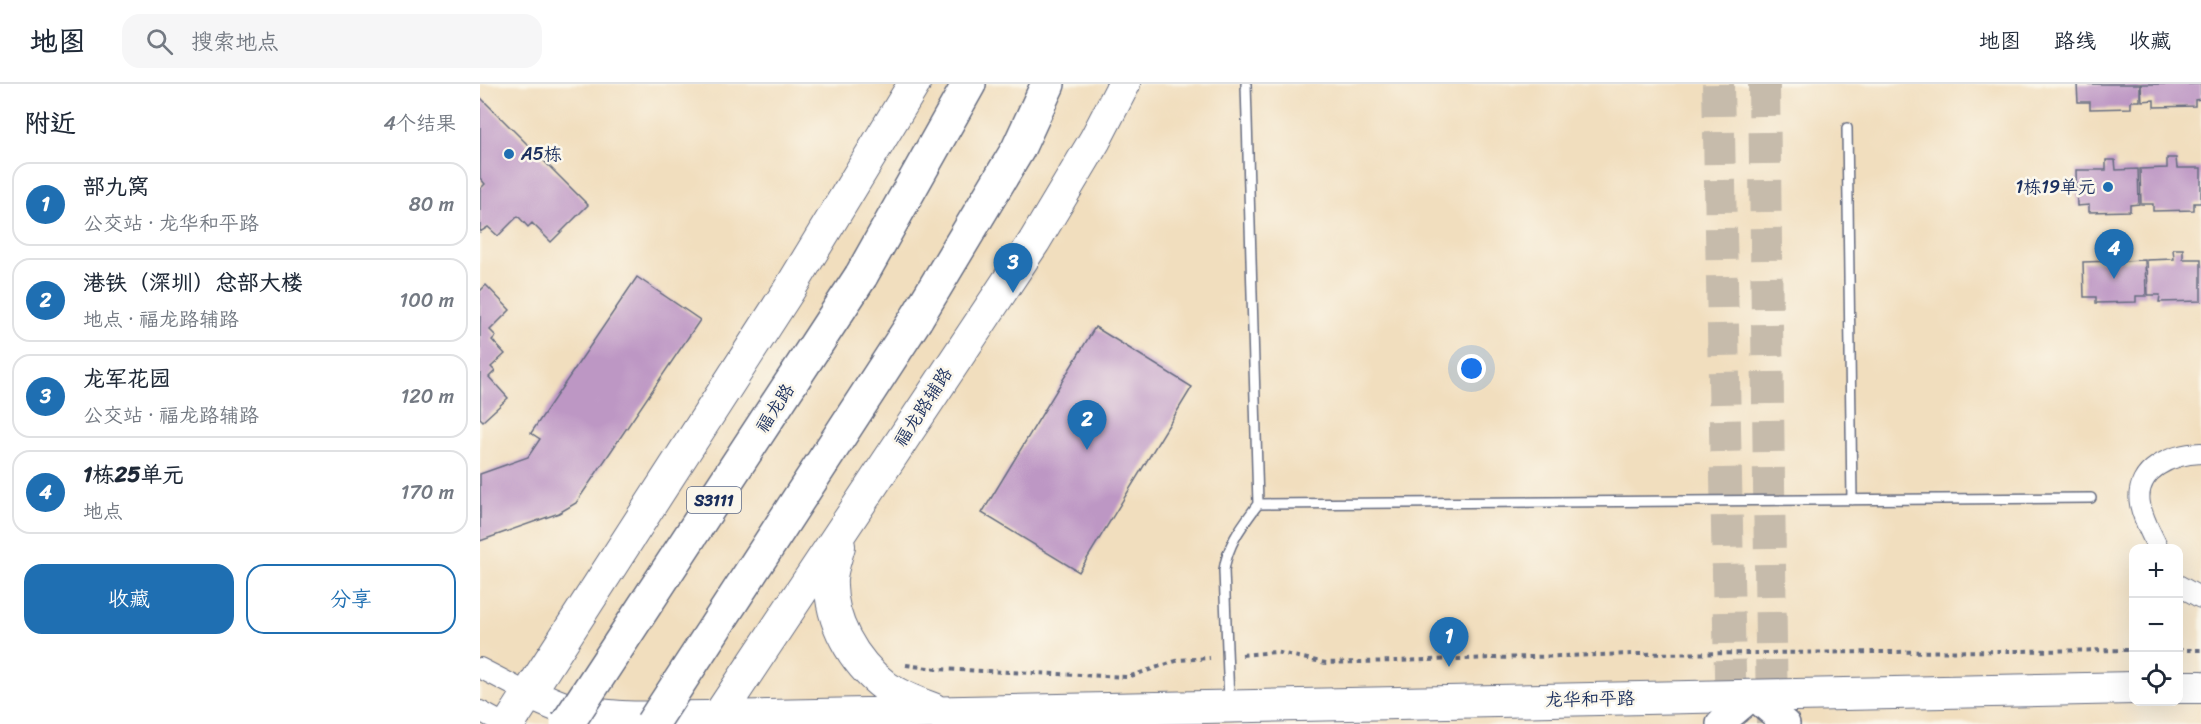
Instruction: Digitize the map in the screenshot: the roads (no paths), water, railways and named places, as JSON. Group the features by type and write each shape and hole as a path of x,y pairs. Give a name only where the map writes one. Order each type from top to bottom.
{"highway":[{"name":"福龙路","path":"567,724 861,276 969,84"},
{"path":"652,724 916,319 1018,149 1048,84"}],"main road":[{"path":"506,724 789,290 914,84"},
{"name":"福龙路辅路","path":"715,721 1034,242 1095,140 1124,84"},
{"path":"844,528 831,576 832,605 844,635 866,669 887,688 942,713"},
{"path":"2183,687 2201,687"},
{"name":"龙华和平路","path":"528,693 568,709 624,716 715,721 942,713 2129,688"},
{"path":"1720,724 1753,696 1786,724"}],"street":[{"path":"2156,544 2140,507 2141,490 2152,471 2163,461 2179,455 2201,453"},
{"path":"2183,588 2201,598"},
{"name":"龙华和平路","path":"480,668 528,693"},
{"path":"480,711 506,724"}],"lane":[{"path":"1229,707 1224,570 1227,552 1236,534 1258,504 1246,84"},
{"path":"1847,128 1852,500"},
{"path":"1258,504 2091,498"}],"tunnel":[{"path":"1718,84 1731,722"},
{"path":"1764,84 1772,723"}],"place":[{"name":"A5栋","path":"509,154"},
{"name":"1栋19单元","path":"2108,187"},
{"name":"1栋25单元","path":"2114,279"},
{"name":"龙军花园","path":"1013,293"},
{"name":"港铁（深圳）总部大楼","path":"1087,450"},
{"name":"部九窝","path":"1449,667"}]}
